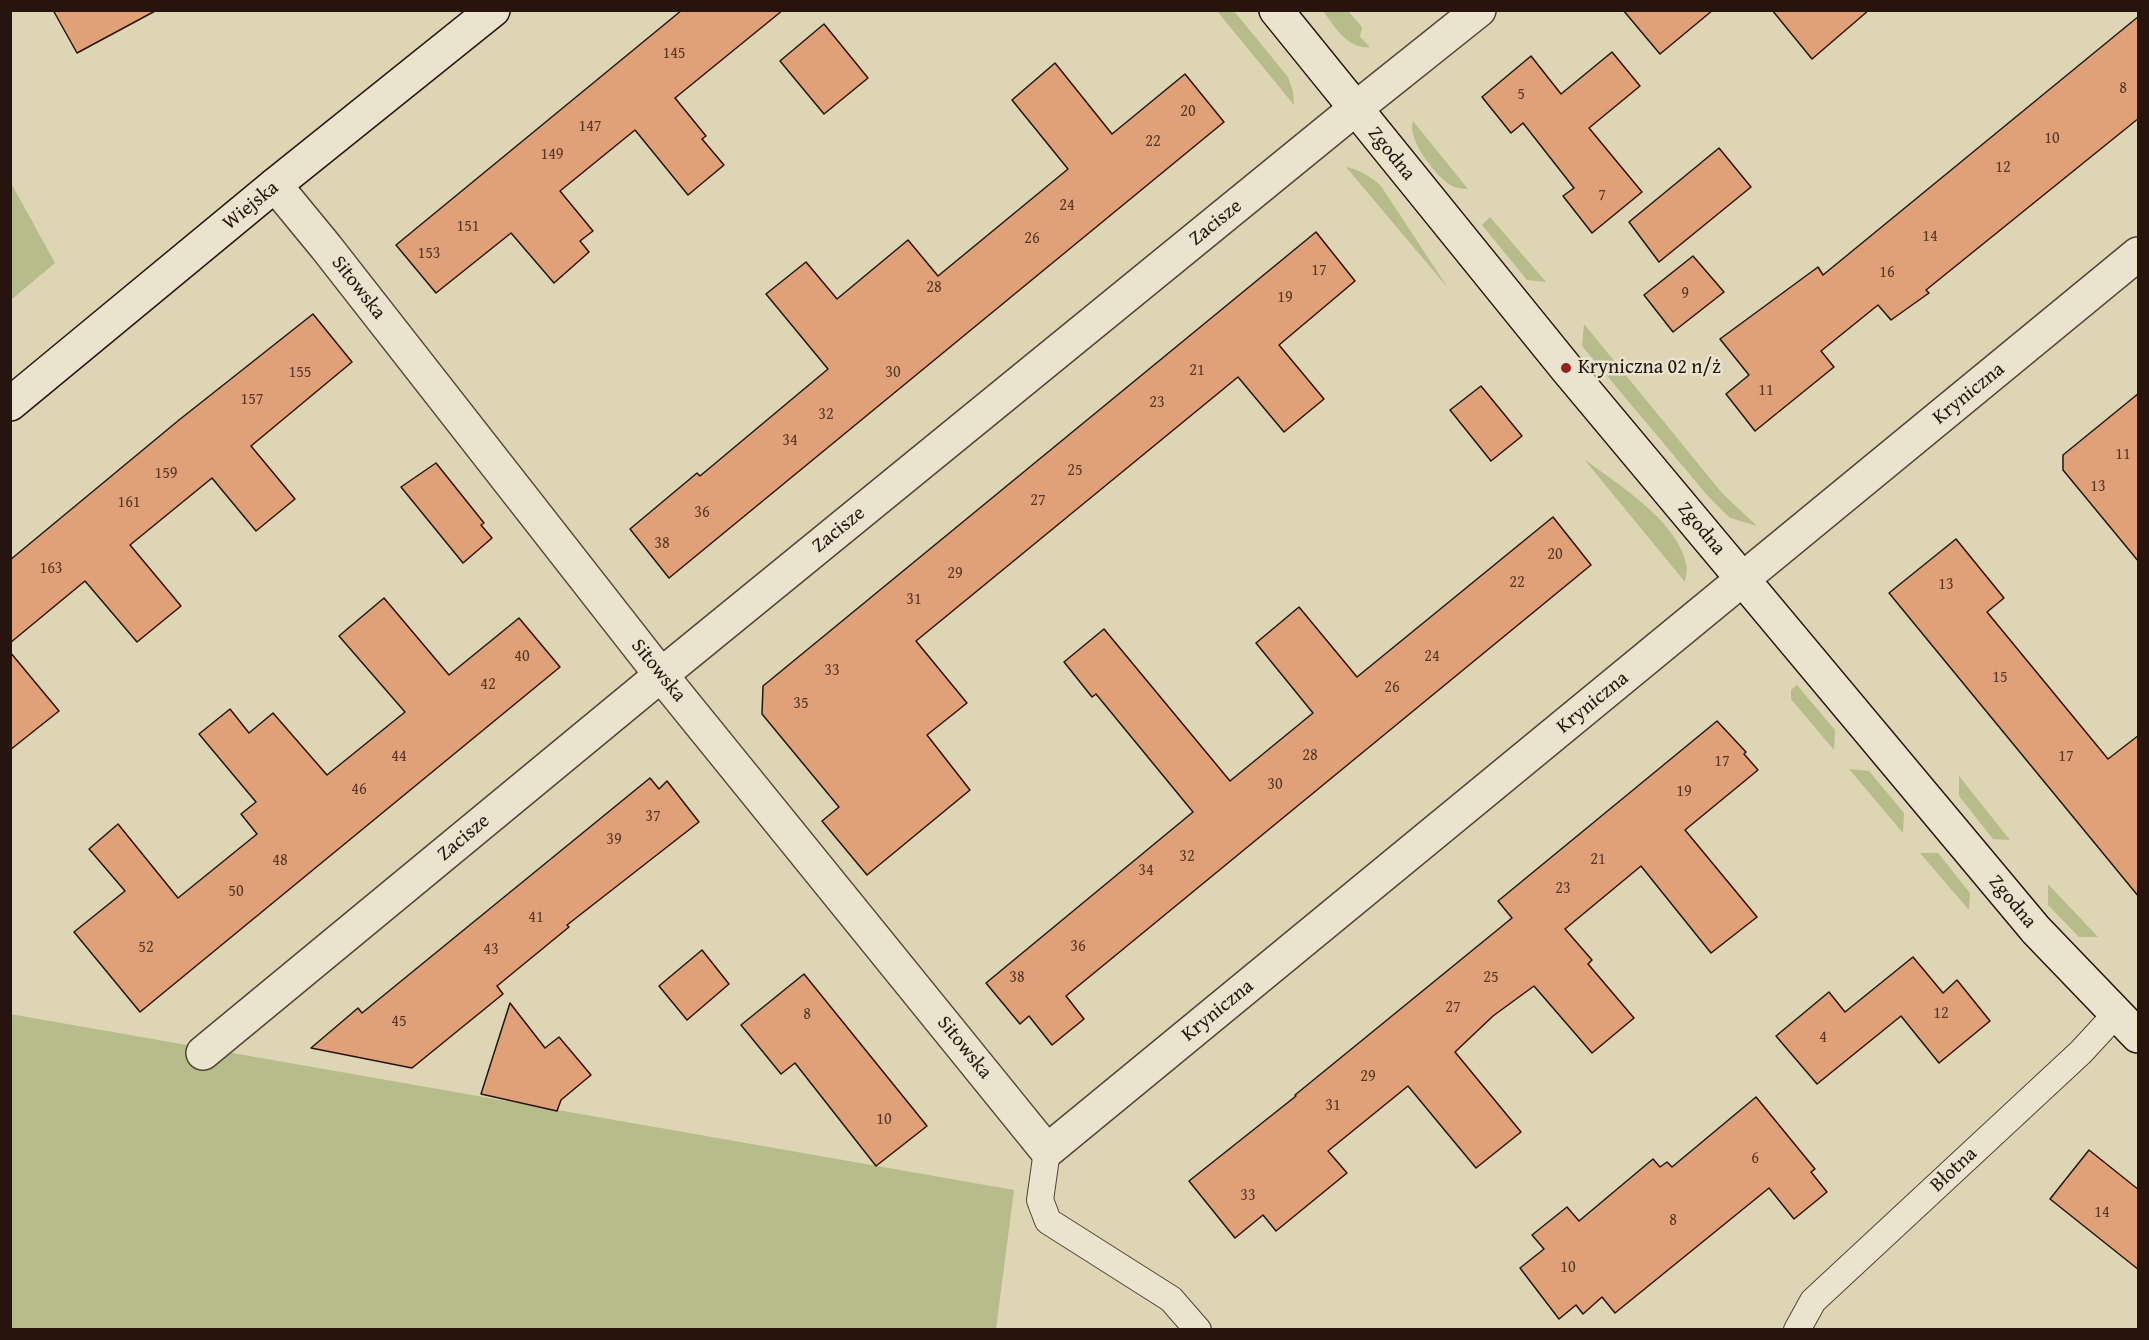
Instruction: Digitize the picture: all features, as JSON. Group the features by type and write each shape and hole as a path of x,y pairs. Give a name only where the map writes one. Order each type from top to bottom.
{"street":[{"name":"Wiejska","path":"10,404 275,185 493,10"},
{"name":"Zgodna","path":"1276,10 1559,359 2036,930 2127,1025"},
{"name":"Zacisze","path":"203,1053 661,675 1479,10"},
{"name":"Sitowska","path":"275,185 661,675 1047,1151"},
{"name":"Kryniczna","path":"1047,1151 2139,254"}],"lane":[{"name":"Błotna","path":"1797,1329 1813,1301 2081,1052 2127,1025"},
{"path":"1047,1151 1040,1200 1048,1221 1103,1258 1172,1299 1198,1329"}],"green space":[{"path":"1217,11 1234,11 1288,77 1294,105"},
{"path":"1323,11 1348,11 1362,27 1360,37 1370,47 1362,47 1348,41"},
{"path":"1413,121 1468,189 1454,187 1447,183 1432,168 1414,138"},
{"path":"1346,167 1365,174 1381,186 1448,288"},
{"path":"11,183 55,263 10,300"},
{"path":"1490,217 1546,282 1527,280 1482,225"},
{"path":"1584,324 1722,493 1757,526 1730,518 1707,495 1582,346"},
{"path":"1584,459 1630,493 1661,521 1682,552 1687,569 1685,582"},
{"path":"1797,685 1835,730 1834,750 1791,699 1791,690"},
{"path":"1849,769 1869,771 1904,813 1903,833"},
{"path":"1959,776 2010,840 1993,839 1959,796"},
{"path":"1920,853 1938,853 1970,893 1969,910"},
{"path":"2048,884 2098,937 2079,937 2048,905"},
{"path":"10,1014 1014,1190 996,1329 11,1329"}],"building":[{"path":"53,10 157,10 77,53"},
{"path":"682,10 783,10 675,98 706,136 702,139 724,165 688,195 635,130 560,191 593,231 580,241 589,252 554,283 511,233 436,293 396,245"},
{"path":"1623,10 1713,10 1660,54"},
{"path":"1772,10 1869,10 1812,59"},
{"path":"2139,16 2139,118 1926,290 1929,293 1891,320 1878,305 1821,351 1834,367 1755,431 1726,394 1749,375 1720,339 1818,267 1823,275"},
{"path":"824,24 868,78 824,114 780,61"},
{"path":"1612,52 1640,86 1589,128 1642,192 1592,233 1563,196 1574,188 1523,123 1511,133 1482,97 1531,56 1561,94"},
{"path":"1055,63 1112,134 1185,74 1224,122 669,578 630,529 697,473 700,476 828,369 766,294 806,262 837,299 908,240 938,276 1068,169 1012,100"},
{"path":"1719,148 1751,187 1659,262 1629,222"},
{"path":"1316,232 1355,281 1279,345 1324,399 1284,432 1238,377 916,641 967,703 927,735 970,790 867,875 822,821 839,807 762,714 763,686"},
{"path":"1693,256 1724,292 1673,332 1644,295"},
{"path":"313,314 352,362 251,446 295,499 256,531 212,478 130,545 181,606 137,642 85,581 10,643 10,560 179,420"},
{"path":"1481,386 1522,436 1491,461 1450,410"},
{"path":"2139,393 2139,562 2063,470 2063,455"},
{"path":"436,463 484,523 481,525 492,538 463,563 401,487"},
{"path":"1553,517 1591,565 1066,996 1084,1019 1052,1045 1029,1016 1020,1024 986,983 1193,812 1096,694 1092,697 1064,662 1104,629 1230,781 1313,713 1256,643 1299,607 1357,677"},
{"path":"1956,539 2004,598 1987,612 2108,759 2139,735 2139,897 1889,593"},
{"path":"384,598 449,675 519,618 560,667 140,1012 74,932 125,891 89,849 118,824 178,898 257,834 241,814 256,802 199,734 230,709 249,733 273,713 327,775 405,712 339,636"},
{"path":"10,652 59,711 10,750"},
{"path":"1717,721 1746,752 1744,754 1758,770 1685,830 1757,917 1711,953 1641,866 1565,929 1592,960 1588,964 1634,1018 1592,1053 1534,986 1493,1016 1455,1052 1521,1132 1476,1168 1408,1086 1328,1151 1347,1173 1276,1231 1263,1215 1235,1238 1189,1181 1512,918 1498,901"},
{"path":"650,778 659,789 667,781 699,822 567,925 569,927 497,986 503,994 412,1068 311,1048 358,1008 362,1013"},
{"path":"702,950 729,984 687,1020 659,986"},
{"path":"1913,957 1943,993 1957,980 1990,1021 1939,1063 1901,1016 1817,1084 1776,1036 1829,992 1845,1012"},
{"path":"804,974 927,1126 876,1166 795,1063 781,1074 741,1025"},
{"path":"510,1003 545,1048 559,1037 591,1075 561,1100 557,1111 481,1094"},
{"path":"1756,1097 1815,1169 1811,1172 1827,1192 1794,1219 1769,1188 1615,1313 1602,1297 1583,1314 1576,1305 1559,1319 1520,1268 1544,1249 1532,1235 1567,1207 1579,1221 1653,1159 1660,1167 1667,1162 1672,1167"},
{"path":"2089,1150 2139,1190 2139,1270 2050,1199"}],"place":[{"name":"Kryniczna 02 n/ż","path":"1566,368"}]}
